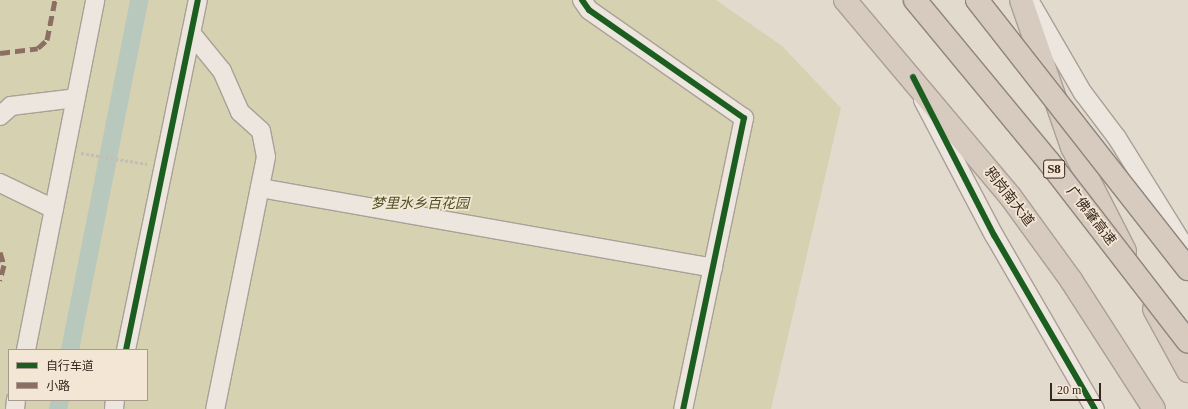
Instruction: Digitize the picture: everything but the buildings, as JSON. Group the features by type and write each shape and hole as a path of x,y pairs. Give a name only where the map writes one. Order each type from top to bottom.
{"highway":[{"name":"鸦岗南大道","path":"845,0 913,77 1023,214 1076,287 1154,409"},
{"name":"广佛肇高速","path":"915,0 1049,162 1188,342"},
{"path":"977,0 1188,268"},
{"path":"1021,0 1072,146 1188,371"}],"street":[{"path":"26,349 95,0"},
{"path":"126,349 198,0"},
{"path":"582,0 589,10 744,118 683,409"},
{"path":"1029,0 1083,93 1117,138 1188,252"},
{"path":"191,33 222,71 240,112 261,131 266,157 215,409"},
{"path":"913,77 994,235 1095,409"},
{"path":"0,116 11,106 76,98"},
{"path":"0,183 54,209"},
{"path":"260,188 713,268"}],"path":[{"path":"65,150 163,167"}],"green space":[{"name":"梦里水乡百花园","path":"0,0 716,0 782,46 841,108 771,409 0,409"}],"waterway":[{"path":"70,349 139,0"},
{"path":"58,409 60,401"}],"marked path":[{"path":"0,53 38,48 47,40 55,0"},
{"path":"0,252 4,265 0,280"}],"cycle path":[{"path":"126,349 198,0"},
{"path":"582,0 589,10 744,118 683,409"},
{"path":"913,77 994,235 1095,409"}]}
